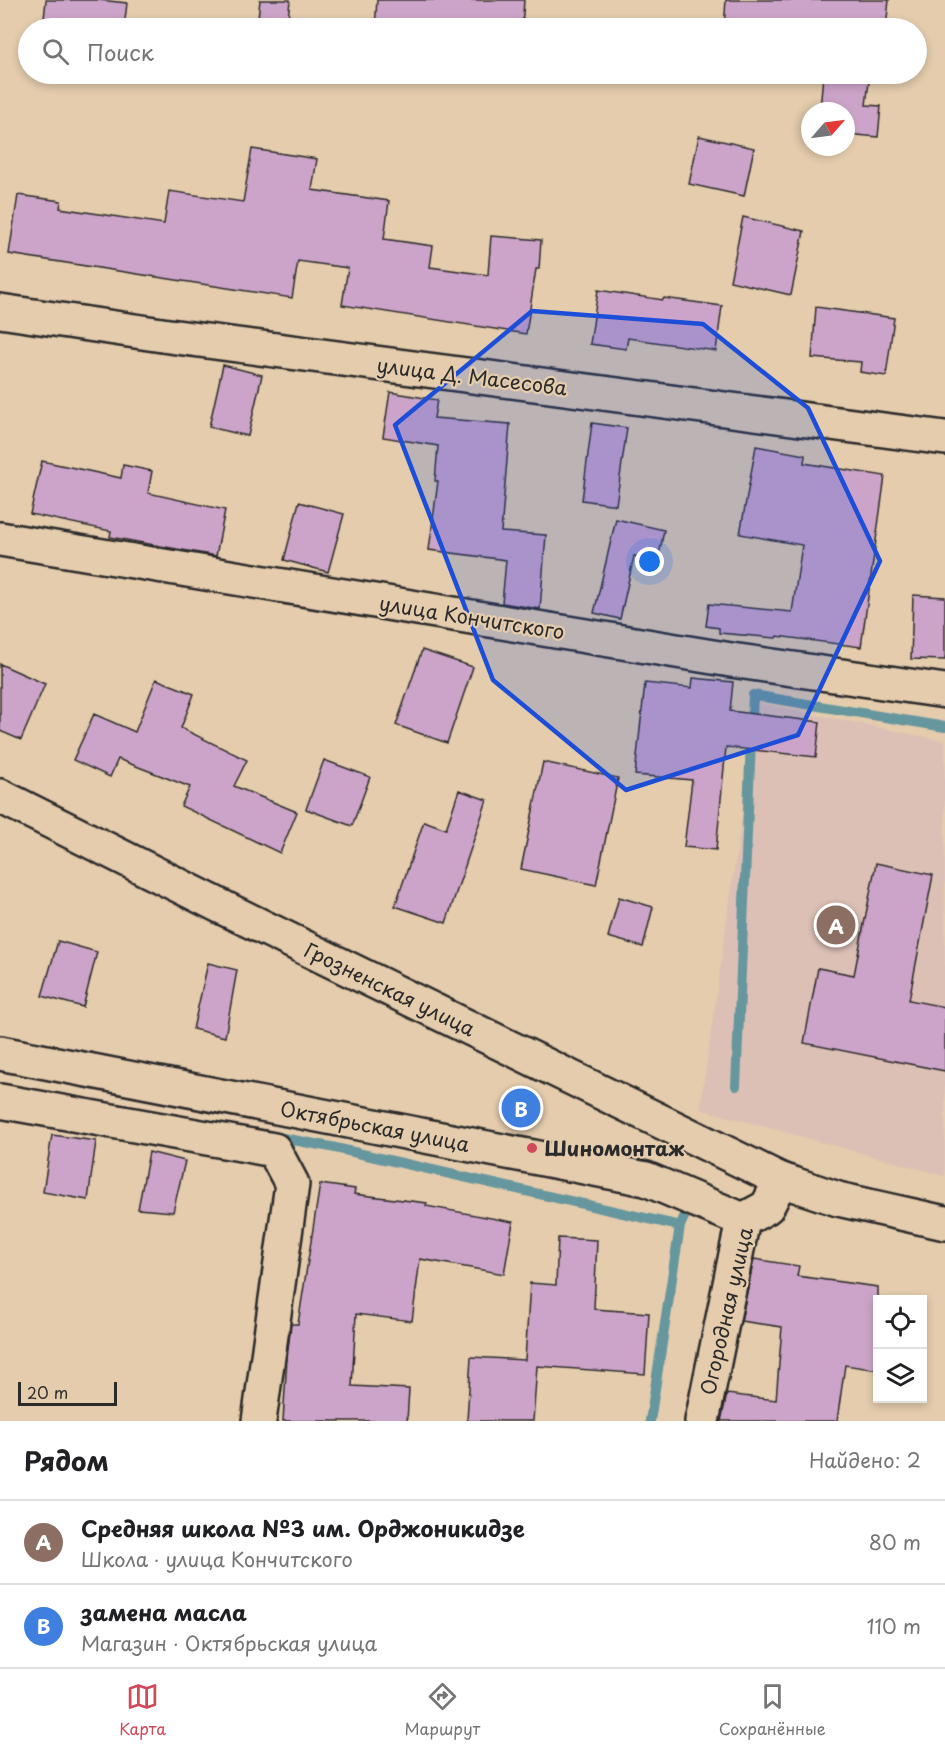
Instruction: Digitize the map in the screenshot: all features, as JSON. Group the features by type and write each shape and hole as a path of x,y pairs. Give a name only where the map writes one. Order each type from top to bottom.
{"street":[{"name":"улица Д. Масесова","path":"0,311 168,336 945,438"},
{"name":"улица Кончитского","path":"0,539 731,660 945,691"},
{"name":"Грозненская улица","path":"0,796 781,1180"},
{"name":"Октябрьская улица","path":"0,1053 646,1179 743,1220"},
{"path":"0,1101 274,1150 292,1184 259,1421"},
{"name":"Огородная улица","path":"702,1421 743,1220 767,1207 781,1180"},
{"path":"781,1180 838,1199 945,1223"}],"highlighted area":[{"path":"532,311 703,324 808,408 880,561 798,735 626,790 493,680 395,425"}],"shaded area":[{"path":"758,703 945,741 945,1176 700,1109"}],"building":[{"path":"46,0 99,0 127,3 125,18 44,18"},
{"path":"260,0 290,0 288,18 258,18"},
{"path":"377,0 524,0 523,18 376,18"},
{"path":"726,0 889,0 887,18 725,18"},
{"path":"822,84 869,84 866,105 881,106 878,137 855,135 855,102 821,102"},
{"path":"699,136 754,148 744,196 689,184"},
{"path":"252,149 317,159 312,190 389,201 384,239 433,246 430,267 488,275 491,236 541,240 539,269 536,269 526,334 342,305 348,268 298,261 292,298 9,254 18,195 61,201 60,208 164,224 169,191 243,202"},
{"path":"743,217 804,231 791,295 730,281"},
{"path":"598,290 722,306 716,351 628,338 626,349 590,344"},
{"path":"816,307 894,318 886,376 860,372 861,362 812,358"},
{"path":"223,365 262,375 248,436 209,427"},
{"path":"390,392 437,400 434,418 510,424 501,532 546,535 540,609 502,603 506,560 429,550 438,481 435,481 438,446 383,437"},
{"path":"592,423 627,428 616,505 582,500"},
{"path":"756,446 805,455 804,463 885,476 861,647 777,636 776,638 719,633 719,628 706,626 709,604 792,612 802,545 740,534"},
{"path":"42,461 121,478 123,465 152,471 148,493 225,510 216,556 110,537 111,531 30,514"},
{"path":"299,502 344,514 328,572 284,560"},
{"path":"616,519 664,530 658,561 634,556 620,619 594,613"},
{"path":"913,595 945,597 945,660 911,659"},
{"path":"422,650 473,667 447,743 396,725"},
{"path":"0,664 45,684 21,740 0,731"},
{"path":"693,678 733,682 730,711 820,722 816,757 726,747 716,850 684,847 692,780 635,775 645,683 692,688"},
{"path":"156,679 194,694 181,728 247,760 234,786 297,812 280,853 181,806 190,787 118,759 110,777 73,760 94,714 135,732"},
{"path":"324,760 370,777 352,826 306,809"},
{"path":"543,762 618,778 596,885 521,869"},
{"path":"459,790 487,800 446,923 395,906 424,821 446,829"},
{"path":"876,863 933,875 909,1000 945,1007 945,1071 804,1043 818,968 854,975"},
{"path":"619,897 653,907 643,947 608,937"},
{"path":"58,941 97,952 83,1007 42,996"},
{"path":"208,963 237,970 225,1037 193,1029"},
{"path":"52,1135 96,1141 88,1200 43,1192"},
{"path":"149,1152 185,1161 173,1212 138,1209"},
{"path":"320,1184 355,1189 354,1194 427,1203 426,1206 513,1222 504,1274 420,1259 412,1321 356,1314 352,1386 409,1389 407,1421 283,1421 291,1324 298,1324"},
{"path":"558,1238 597,1240 594,1309 649,1313 645,1374 537,1366 533,1421 467,1421 471,1357 525,1360 530,1283 556,1285"},
{"path":"754,1259 799,1266 797,1276 878,1287 878,1295 873,1295 873,1369 845,1365 837,1421 721,1421 727,1394 776,1400 782,1327 741,1321"}],"waterway":[{"path":"736,1086 753,695 945,727"},
{"path":"272,1136 331,1147 680,1226"},
{"path":"650,1421 680,1226 686,1213"}],"place":[{"name":"Средняя школа №3 им. Орджоникидзе","path":"836,925"},
{"name":"замена масла","path":"521,1108"},
{"name":"Шиномонтаж","path":"532,1148"}]}
